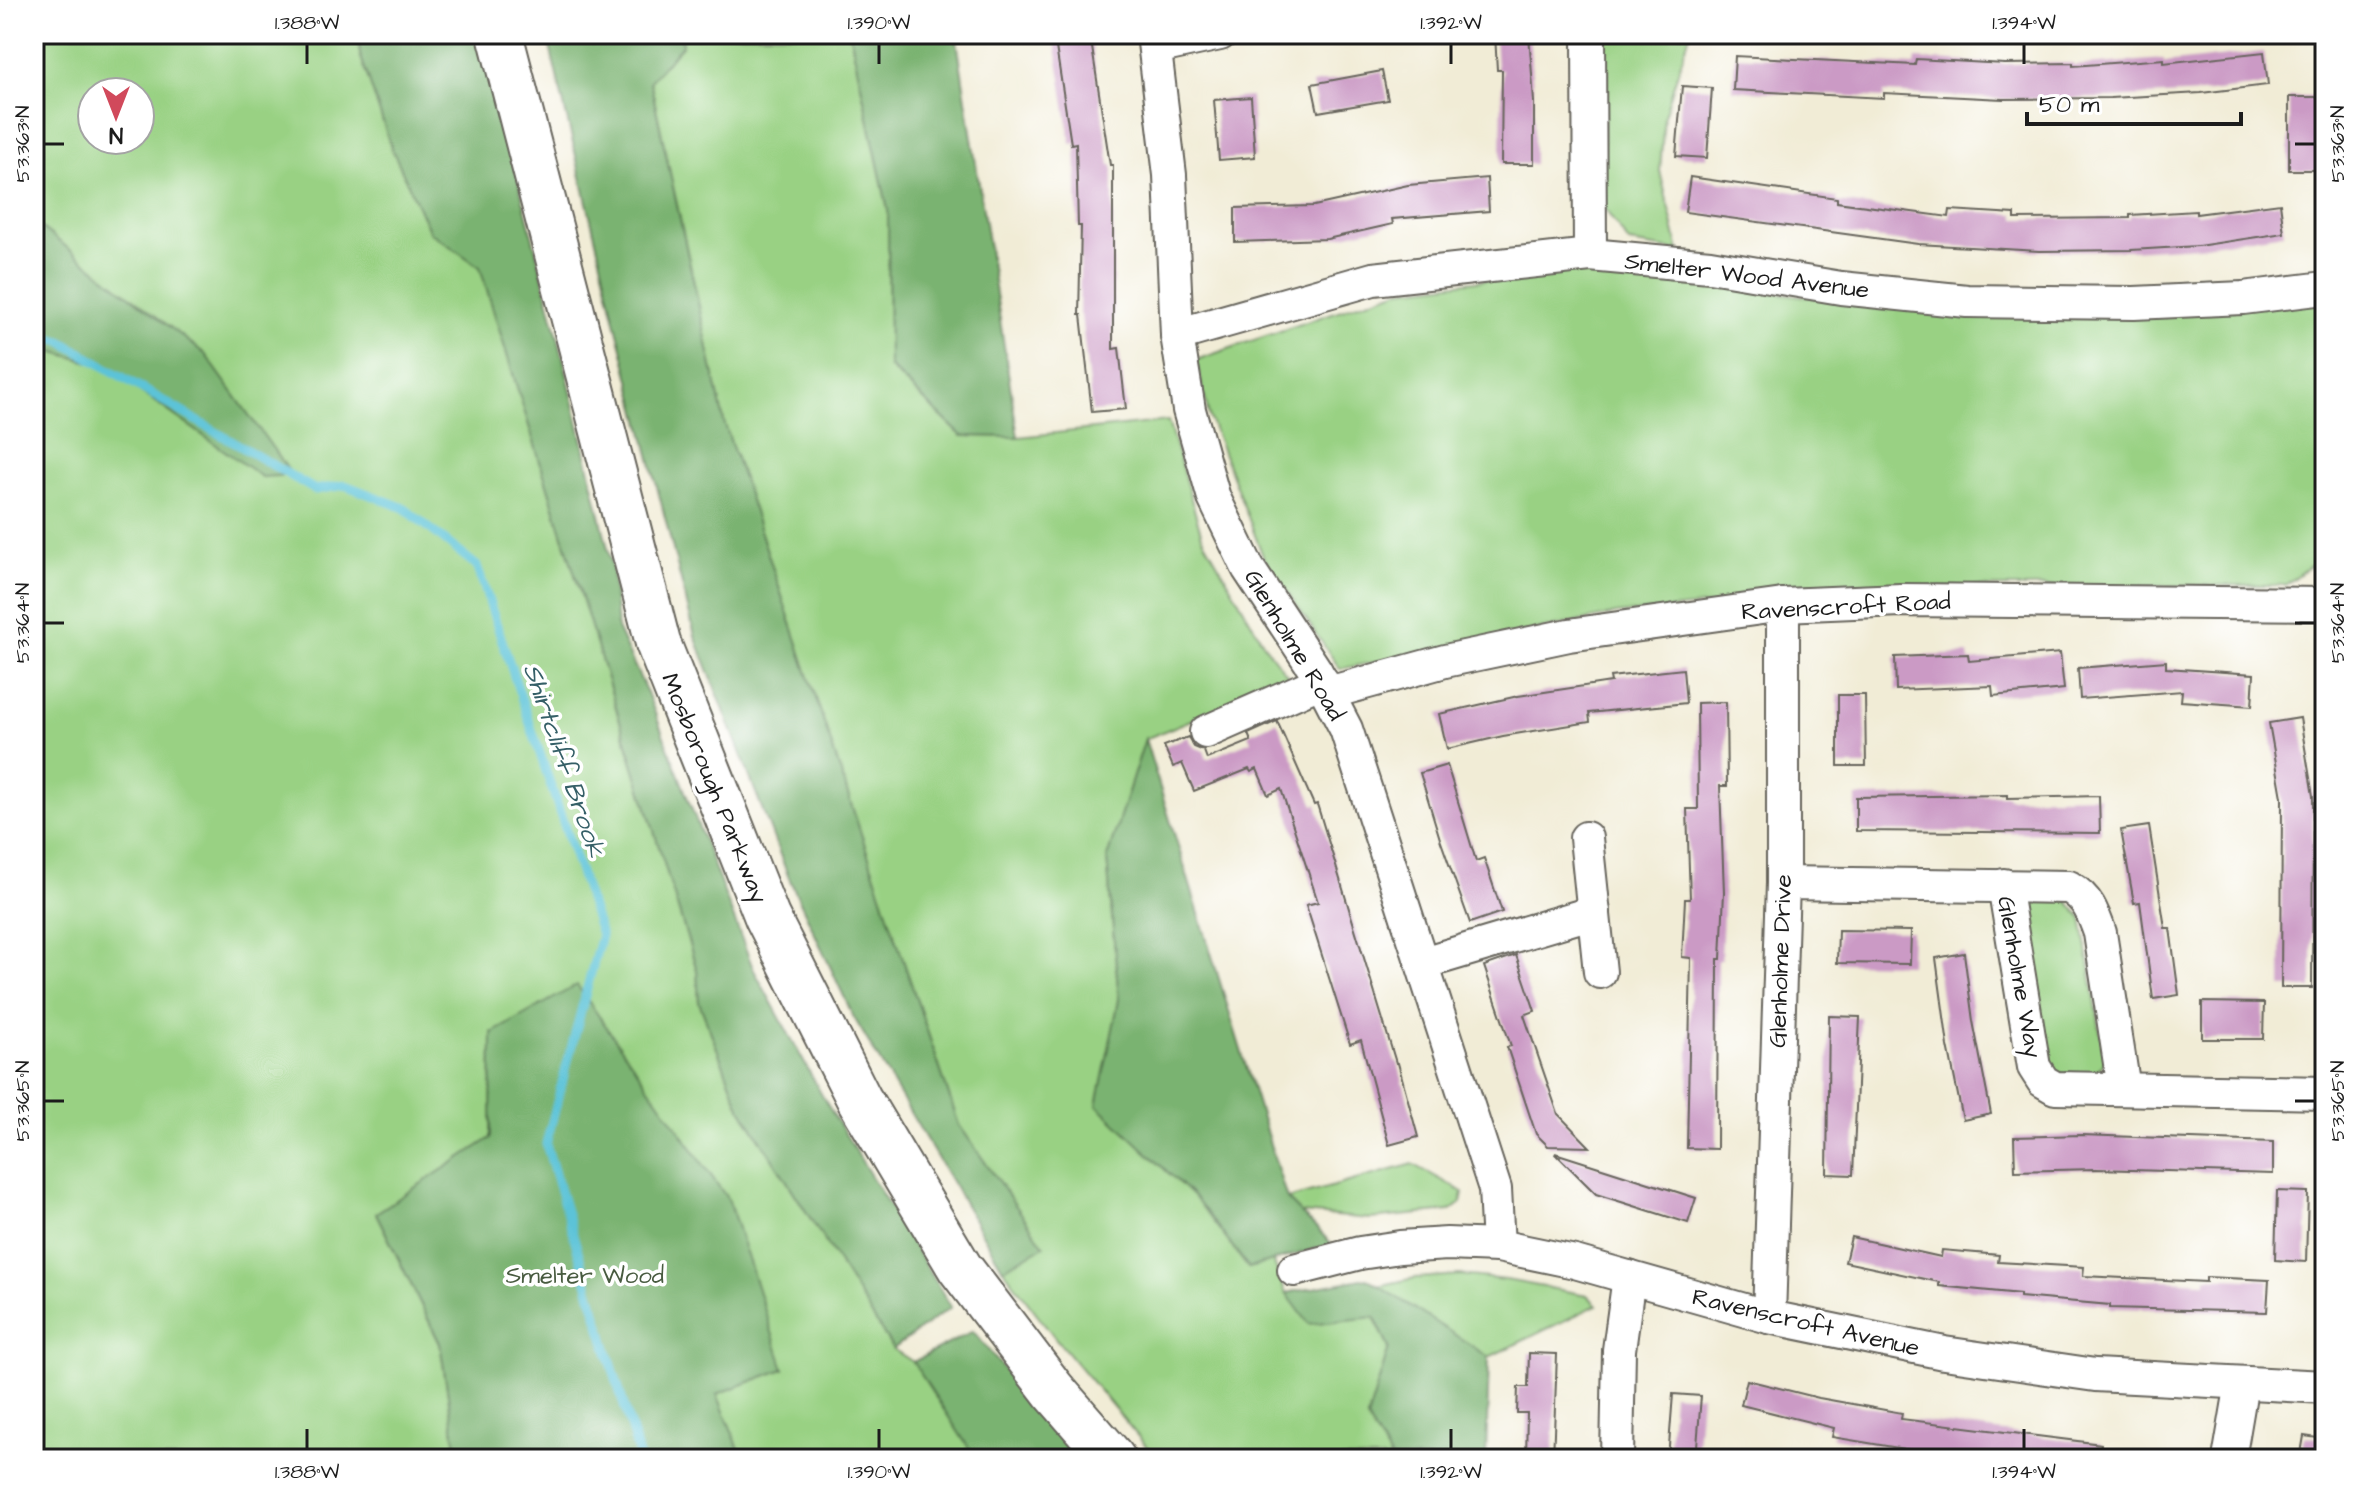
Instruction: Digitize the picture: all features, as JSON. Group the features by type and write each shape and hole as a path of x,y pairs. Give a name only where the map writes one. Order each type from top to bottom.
{"highway":[{"name":"Mosborough Parkway","path":"500,34 658,643 767,917 859,1099 960,1268 1053,1390 1113,1459"}],"street":[{"path":"1154,41 1220,34"},
{"path":"1589,34 1590,255"},
{"name":"Glenholme Road","path":"1154,41 1170,175 1177,335 1189,410 1214,498 1248,568 1325,687 1346,729 1495,1189 1498,1246"},
{"name":"Smelter Wood Avenue","path":"1177,335 1373,279 1590,255 1710,266 1841,288 1967,301 2134,303 2243,298 2325,288"},
{"name":"Ravenscroft Road","path":"1206,732 1325,687 1569,635 1783,605 1901,600 2325,604"},
{"name":"Glenholme Drive","path":"1769,1317 1783,883 1783,605"},
{"path":"1586,838 1600,972"},
{"name":"Glenholme Way","path":"1783,883 2069,887 2081,894 2092,909 2100,933 2124,1089"},
{"name":"Glenholme Way","path":"2004,885 2034,1067 2043,1081 2055,1088 2325,1093"},
{"path":"1423,963 1594,912"},
{"name":"Ravenscroft Avenue","path":"1294,1270 1360,1253 1400,1247 1447,1244 1498,1246 1575,1262 1769,1317 1876,1341 1990,1361 2095,1375 2325,1387"},
{"path":"1617,1459 1619,1350 1629,1277"},
{"path":"2229,1459 2242,1383"}],"green space":[{"path":"34,34 358,34 360,54 392,149 430,231 480,267 697,970 699,1002 740,1107 893,1349 913,1362 976,1459 743,1459 717,1394 784,1369 492,1033 491,1138 376,1213 440,1344 458,1459 34,1459 34,346 104,366 262,476 204,354 34,222"},
{"path":"358,34 481,34 564,361 612,566 617,628 648,695 753,968 824,1099 951,1307 893,1349 740,1107 699,1002 697,970 480,267 430,232 392,149 360,54"},
{"path":"547,34 681,34 682,45 650,81 724,422 959,1125 1044,1246 1003,1269 853,1016 789,878 695,636 617,329"},
{"path":"681,34 850,34 888,210 889,367 962,436 1018,437 1168,421 1202,536 1265,646 1290,679 1145,739 1107,858 1119,1000 1098,1105 1197,1200 1248,1268 1273,1261 1286,1293 1374,1317 1389,1348 1367,1419 1391,1459 1157,1459 1056,1339 1003,1269 1043,1246 959,1125 724,422 650,80 682,46"},
{"path":"850,34 956,34 1018,437 962,436 889,366 888,210"},
{"path":"1604,34 1690,34 1664,116 1660,171 1679,251 1629,243 1604,208"},
{"path":"34,222 205,354 292,475 262,477 104,366 34,346"},
{"path":"1586,268 1880,306 2325,302 2325,555 2285,585 1888,588 1617,614 1340,669 1263,556 1209,416 1196,360 1399,290"},
{"path":"1145,739 1287,1199 1332,1244 1249,1268 1197,1200 1097,1105 1119,1000 1107,858"},
{"path":"2065,898 2082,918 2105,1061 2089,1074 2050,1073 2022,916 2033,901"},
{"name":"Smelter Wood","path":"577,985 729,1201 784,1369 717,1394 743,1459 458,1459 440,1343 376,1213 491,1138 492,1033"},
{"path":"1413,1164 1463,1192 1461,1203 1450,1211 1370,1219 1301,1213 1287,1199"},
{"path":"1460,1275 1587,1295 1597,1305 1489,1357 1378,1286 1415,1278"},
{"path":"1367,1278 1489,1357 1486,1459 1391,1459 1367,1419 1389,1348 1375,1317 1309,1324 1286,1293"},
{"path":"973,1331 1076,1459 976,1459 913,1362"}],"building":[{"path":"1054,34 1090,34 1110,165 1113,165 1113,349 1119,348 1126,409 1092,412 1079,315 1081,226 1078,226 1076,143 1071,144"},
{"path":"1495,34 1529,34 1534,164 1501,164 1502,70 1497,70"},
{"path":"2264,52 2268,85 2201,93 2003,99 1884,93 1884,98 1733,90 1735,56 1915,65 1916,59 2005,64 2073,63 2073,66 2164,59 2164,63"},
{"path":"1382,71 1388,100 1318,112 1312,84"},
{"path":"1682,86 1712,88 1707,158 1676,156"},
{"path":"1251,97 1255,157 1219,160 1214,100"},
{"path":"2289,97 2325,97 2325,170 2289,170"},
{"path":"1690,177 1949,217 1950,210 2015,214 2015,219 2130,218 2130,215 2196,211 2196,214 2280,203 2284,233 2198,246 2131,250 2039,251 1918,244 1685,212"},
{"path":"1487,178 1489,211 1392,219 1393,224 1327,239 1235,242 1235,208 1314,206 1408,185"},
{"path":"2060,653 2064,689 1993,696 1992,686 1896,690 1895,657 1968,654 1969,661"},
{"path":"2166,661 2166,668 2254,674 2252,706 2181,701 2182,691 2080,699 2078,668"},
{"path":"1683,669 1686,703 1589,713 1590,722 1447,749 1439,714 1518,696 1611,682 1610,677"},
{"path":"1838,695 1865,695 1866,766 1838,766"},
{"path":"1726,702 1727,786 1720,786 1724,892 1721,959 1718,959 1717,1149 1687,1148 1691,958 1682,957 1685,899 1690,899 1687,809 1698,809 1697,703"},
{"path":"2300,718 2313,796 2312,988 2281,988 2282,797 2269,723"},
{"path":"1277,721 1314,805 1317,804 1418,1137 1389,1145 1361,1040 1350,1044 1306,905 1318,902 1281,789 1268,795 1257,769 1251,772 1249,769 1194,791 1182,763 1173,767 1164,746 1188,737 1194,747 1204,751 1207,759 1251,741 1248,734"},
{"path":"1447,765 1476,861 1484,858 1502,912 1470,923 1420,773"},
{"path":"2008,795 2008,798 2099,796 2100,833 1856,831 1856,797"},
{"path":"2149,826 2165,928 2170,928 2179,995 2153,999 2140,902 2134,903 2121,830"},
{"path":"1838,930 1911,931 1910,964 1837,963"},
{"path":"1964,953 1991,1114 1963,1120 1948,1046 1936,958"},
{"path":"1516,955 1535,1011 1524,1015 1558,1114 1590,1147 1548,1146 1536,1134 1484,966"},
{"path":"2202,1002 2264,1003 2263,1039 2202,1039"},
{"path":"1829,1016 1860,1017 1853,1175 1827,1174"},
{"path":"2081,1135 2273,1142 2273,1174 2096,1169 2015,1171 2014,1137"},
{"path":"1555,1153 1696,1198 1688,1223 1596,1194"},
{"path":"2277,1191 2308,1192 2306,1262 2275,1260"},
{"path":"1851,1237 1941,1257 1942,1250 1999,1255 1998,1262 2084,1267 2083,1276 2206,1282 2206,1277 2269,1280 2267,1312 2110,1308 2110,1305 1939,1286 1939,1282 1845,1262"},
{"path":"1529,1353 1557,1354 1553,1459 1526,1459 1527,1413 1517,1413 1518,1387 1528,1387"},
{"path":"1747,1380 1819,1398 1902,1413 1901,1419 2101,1444 2100,1459 1965,1459 1832,1437 1834,1428 1741,1405"},
{"path":"1673,1394 1701,1396 1696,1459 1668,1459"},
{"path":"2304,1436 2325,1439 2325,1459 2300,1459"}],"waterway":[{"name":"Shirtcliff Brook","path":"34,333 61,341 315,490 345,485 404,508 477,566 601,935 546,1144 640,1459"}]}
